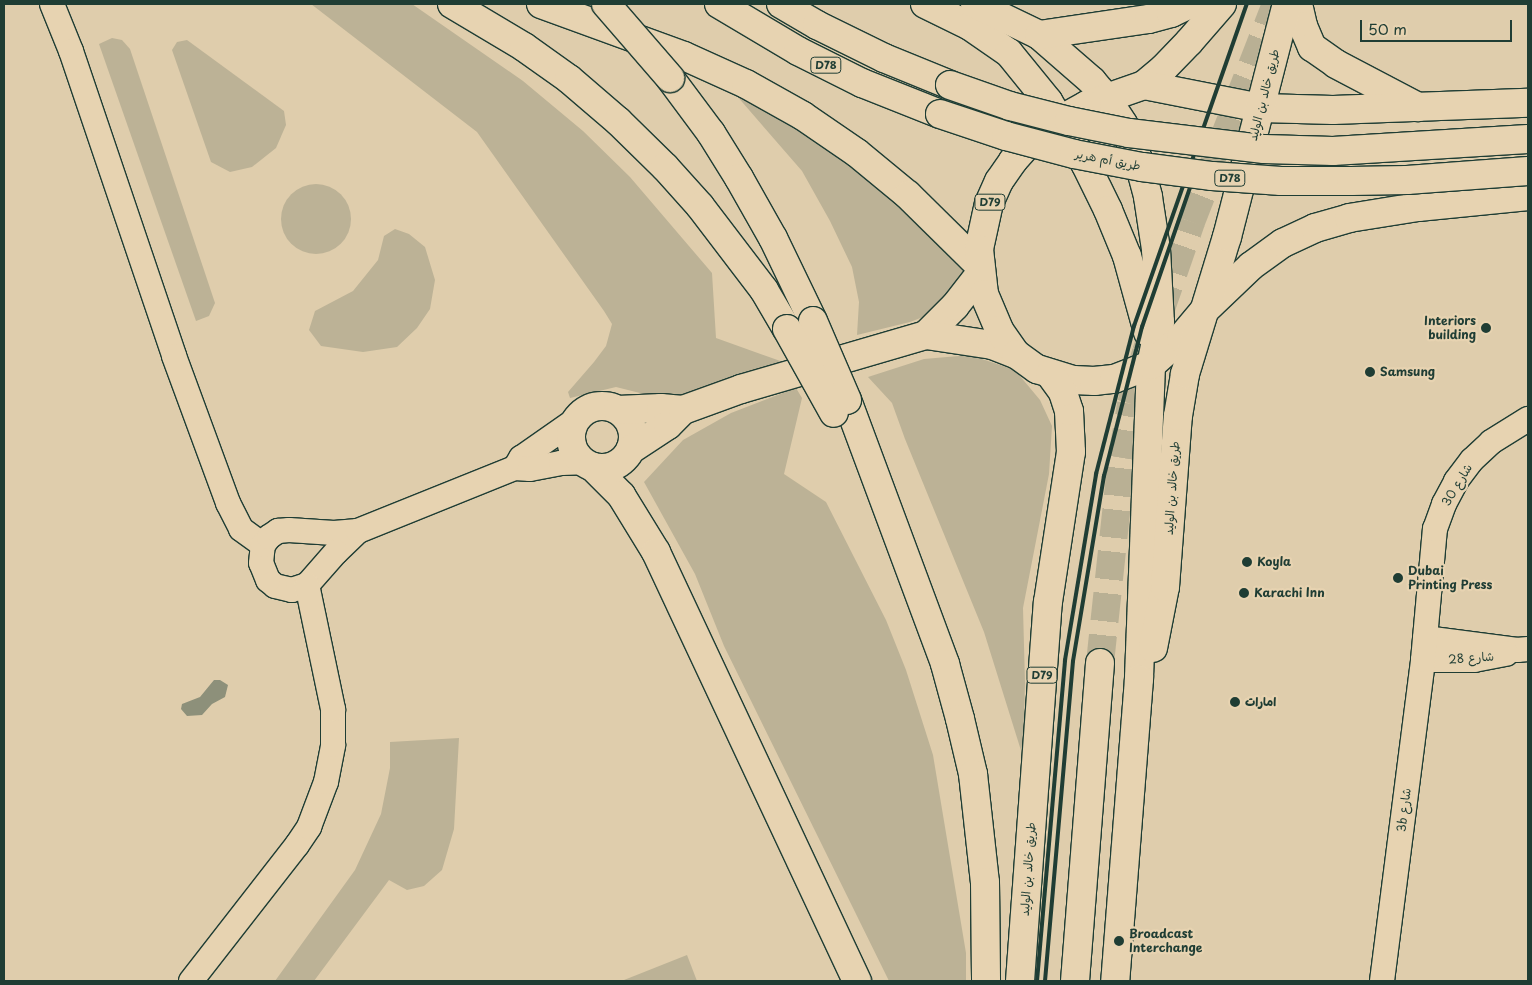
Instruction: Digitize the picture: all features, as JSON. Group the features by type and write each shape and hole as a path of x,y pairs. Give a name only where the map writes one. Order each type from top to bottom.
{"main road":[{"path":"452,4 524,48 569,80 618,121 700,206 760,283 800,325"},
{"path":"541,4 684,56 746,84 803,116 858,153 908,195 980,270 955,306 926,335"},
{"path":"606,4 670,78 711,133 773,238 800,325 841,406 882,499 945,664 973,774 986,882 986,981"},
{"name":"طريق أم هرير","path":"720,4 798,51 862,83 940,114 1006,136 1074,154 1142,167 1212,176 1281,181 1351,181 1528,171"},
{"name":"D78","path":"781,4 817,25 884,58 950,85 1010,106 1069,121 1129,133 1264,149 1333,150 1528,139"},
{"path":"924,4 970,26 1009,53 1024,70 1060,120 1086,165 1123,247 1142,304 1152,359 1139,679"},
{"path":"975,4 1039,35 1092,81 1108,99 1127,132 1138,159 1148,196 1156,249 1160,322 1157,343 1152,359"},
{"path":"1039,35 1149,19 1171,13 1190,4"},
{"name":"D79","path":"1016,354 999,330 990,313 980,270 983,226 989,203 999,181 1029,143 1060,120 1087,105 1144,85 1163,69 1222,4"},
{"name":"طريق خالد بن الوليد","path":"1115,981 1139,679 1149,660 1156,640 1165,586 1178,416 1185,374 1227,236 1287,4"},
{"path":"1298,4 1303,26 1312,46 1336,64 1418,107"},
{"path":"1144,85 1261,108 1333,110 1528,102"},
{"path":"858,981 656,552 621,494 576,453 571,441 572,430 577,419 585,411 596,406 607,406 618,410 661,408 682,410 741,390 926,335 992,345 1016,354 1036,369 1074,380 1114,379 1152,359 1181,338 1203,312 1251,266 1283,243 1315,228 1349,218 1418,207 1528,196"},
{"name":"طريق خالد بن الوليد","path":"1020,981 1048,602 1071,452 1069,411 1063,392 1050,374"},
{"path":"618,410 632,428 633,439 630,450"},
{"path":"588,464 611,467 619,463 630,450 668,425 682,410"},
{"path":"1074,981 1100,663"},
{"path":"968,981 970,914 978,892 986,882"}],"street":[{"path":"52,4 71,51 174,356 231,510 242,529 263,545"},
{"path":"515,468 521,458 577,419"},
{"name":"شارع 30","path":"1424,649 1435,529 1444,504 1456,481 1472,460 1491,442 1528,419"},
{"path":"358,531 336,552 307,585 300,589 284,590 268,580 261,563 263,545 278,531 334,533 358,531 515,468 530,469 561,463 588,464"},
{"path":"192,981 305,833 319,805 326,782 333,745 334,709 307,585"},
{"name":"شارع 28","path":"1424,649 1523,650"},
{"name":"3b شارع","path":"1382,981 1424,649"}],"shaded area":[{"path":"311,4 412,4 523,81 583,131 630,177 712,273 716,338 786,363 706,391 664,399 616,387 570,398 568,392 606,346 612,324 604,311 477,132"},
{"path":"112,38 122,40 130,49 215,303 209,316 196,321 99,44"},
{"path":"187,40 284,111 286,125 276,148 252,167 230,172 211,162 172,50 177,42"},
{"path":"730,88 791,122 931,218 968,275 944,309 910,322 857,335 859,302 852,267 830,221 802,171"},
{"path":"316,184 329,187 341,194 348,206 351,219 348,232 341,244 329,251 316,254 303,251 291,244 284,232 281,219 284,206 291,194 303,187"},
{"path":"395,229 409,234 425,247 435,280 430,309 417,328 397,347 363,352 321,346 309,330 315,311 353,291 378,260 384,236"},
{"path":"970,355 1015,370 1040,400 1052,426 1049,474 1023,608 1025,683 1023,757 984,632 892,403 868,377 924,359"},
{"path":"796,388 802,398 784,474 826,502 886,620 906,670 933,755 966,953 966,981 889,981 724,646 695,574 644,482 683,440 731,413"},
{"path":"214,680 220,680 228,685 225,697 212,704 202,715 187,716 181,709 182,704 200,697"},
{"path":"459,738 454,829 442,870 424,886 407,890 389,880 314,981 275,981 355,870 381,814 390,768 390,742"},
{"path":"687,955 697,981 624,981 624,980"}],"tunnel":[{"path":"1100,663 1122,458 1131,404 1146,352 1191,222 1276,4"}],"railway":[{"path":"1037,981 1065,660 1096,474 1134,326 1247,4"},
{"path":"1045,981 1073,661 1104,476 1142,327 1198,164"}],"place":[{"name":"Interiors building","path":"1486,328"},
{"name":"Samsung","path":"1370,372"},
{"name":"Koyla","path":"1247,562"},
{"name":"Dubai Printing Press","path":"1398,578"},
{"name":"Karachi Inn","path":"1244,593"},
{"name":"امارات","path":"1235,702"},
{"name":"Broadcast Interchange","path":"1119,941"}]}
